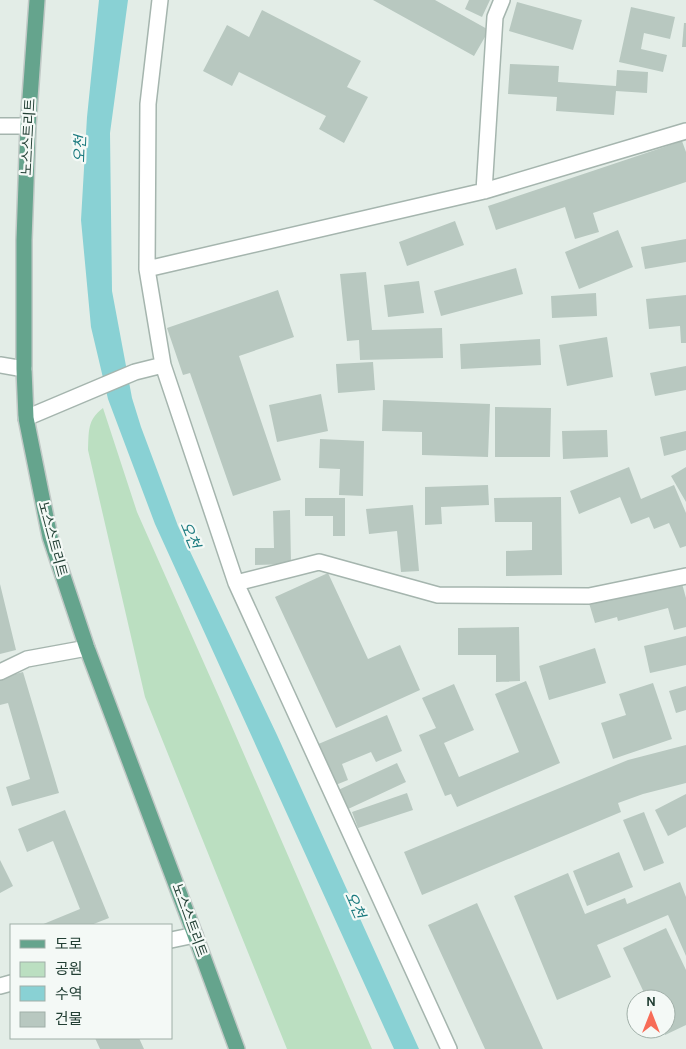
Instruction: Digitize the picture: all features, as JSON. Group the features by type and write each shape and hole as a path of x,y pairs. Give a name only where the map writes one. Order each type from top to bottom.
{"main road":[{"name":"노스스트리트","path":"37,0 28,126 24,240 26,418 50,537 87,648 237,1049"}],"street":[{"path":"160,0 148,104 147,269 163,365 236,583 449,1049"},
{"path":"484,191 495,17 502,0"},
{"path":"0,126 28,126"},
{"path":"147,269 484,191 686,131"},
{"path":"0,365 24,369"},
{"path":"26,418 135,372 163,365"},
{"path":"236,583 319,562 438,594 589,596 686,576"},
{"path":"0,672 27,659 87,648"},
{"path":"172,940 195,935"}],"green space":[{"path":"103,408 137,512 372,1049 287,1049 145,697 88,450 91,422"}],"water":[{"path":"99,0 128,0 110,133 112,291 132,398 178,526 277,735 419,1049 394,1049 155,524 108,399 91,327 81,220 87,117"}],"building":[{"path":"373,0 435,0 489,30 474,56"},
{"path":"469,0 490,0 482,17 465,9"},
{"path":"517,2 582,20 573,50 509,31"},
{"path":"631,7 675,17 670,39 644,33 641,49 667,55 663,72 619,62"},
{"path":"262,10 361,61 347,87 368,97 344,143 319,129 326,116 239,72 232,86 203,71 227,25 249,37"},
{"path":"684,23 686,23 686,47 682,47"},
{"path":"510,64 559,66 558,82 616,86 617,70 648,72 647,93 616,91 614,115 556,111 557,97 508,94"},
{"path":"682,141 686,152 686,182 593,213 599,232 575,239 565,207 496,230 488,206"},
{"path":"455,221 464,245 407,266 399,242"},
{"path":"618,230 633,267 579,289 565,252"},
{"path":"686,239 686,262 645,269 641,247"},
{"path":"516,268 523,294 441,316 434,291"},
{"path":"366,272 372,330 442,328 443,358 360,360 359,340 347,341 340,274"},
{"path":"419,281 424,313 388,317 384,285"},
{"path":"278,290 294,337 239,356 281,480 233,496 190,373 183,375 167,328"},
{"path":"596,293 597,316 552,318 551,296"},
{"path":"686,295 686,343 681,343 680,326 649,329 646,299"},
{"path":"607,337 613,377 567,386 559,345"},
{"path":"540,339 541,365 461,369 460,344"},
{"path":"373,362 375,390 338,393 336,364"},
{"path":"686,366 686,390 655,396 650,373"},
{"path":"321,394 328,431 277,442 269,405"},
{"path":"383,400 490,404 488,457 422,455 422,432 382,431"},
{"path":"495,407 551,408 550,457 495,457"},
{"path":"607,430 608,457 563,459 562,431"},
{"path":"686,431 686,450 664,456 660,437"},
{"path":"320,439 364,441 363,496 339,495 340,469 319,468"},
{"path":"629,467 641,499 674,485 686,513 686,546 680,548 669,523 654,529 649,517 631,524 620,497 579,514 570,491"},
{"path":"686,467 686,502 671,476"},
{"path":"488,485 489,505 441,507 442,524 425,525 425,487"},
{"path":"561,497 562,575 506,576 506,551 532,550 532,522 495,522 494,498"},
{"path":"305,498 345,498 345,536 333,536 333,516 305,516"},
{"path":"413,505 419,571 401,572 397,531 369,534 366,509"},
{"path":"290,510 291,564 255,565 255,548 274,548 273,511"},
{"path":"328,573 368,659 400,645 420,690 336,728 275,597"},
{"path":"681,580 686,598 686,627 674,630 668,608 618,621 617,617 595,623 589,603"},
{"path":"0,584 16,650 0,654"},
{"path":"519,627 520,681 496,682 496,655 458,655 458,628"},
{"path":"686,636 686,665 650,673 644,646"},
{"path":"595,648 606,683 549,700 539,666"},
{"path":"23,672 59,793 12,806 6,787 30,779 8,703 0,705 0,678"},
{"path":"526,681 560,763 457,807 451,794 445,796 419,735 436,728 422,698 454,684 474,730 444,743 459,777 519,752 495,694"},
{"path":"653,683 672,739 613,759 601,723 626,715 619,694"},
{"path":"686,686 686,710 676,713 669,691"},
{"path":"387,715 402,751 376,762 371,752 342,764 348,780 333,786 316,745"},
{"path":"686,745 686,783 643,794 618,803 621,812 422,895 404,852 628,760"},
{"path":"397,763 406,782 346,810 336,791"},
{"path":"407,793 413,810 358,828 352,812"},
{"path":"686,794 686,827 668,836 655,810"},
{"path":"65,810 109,918 94,924 43,924 80,909 53,841 27,852 18,829"},
{"path":"644,812 664,863 644,871 623,820"},
{"path":"619,852 633,887 587,906 573,871"},
{"path":"0,860 13,886 0,893"},
{"path":"568,873 585,914 625,898 627,904 680,882 686,897 686,956 668,915 597,945 611,977 557,1000 514,896"},
{"path":"477,903 543,1049 485,1049 428,925"},
{"path":"666,928 686,970 686,1025 676,1030 676,989 642,989 623,948"},
{"path":"95,1039 139,1039 144,1049 100,1049"}],"water label":[{"name":"오천","path":"80,149"},
{"name":"오천","path":"190,535"},
{"name":"오천","path":"355,905"}]}
